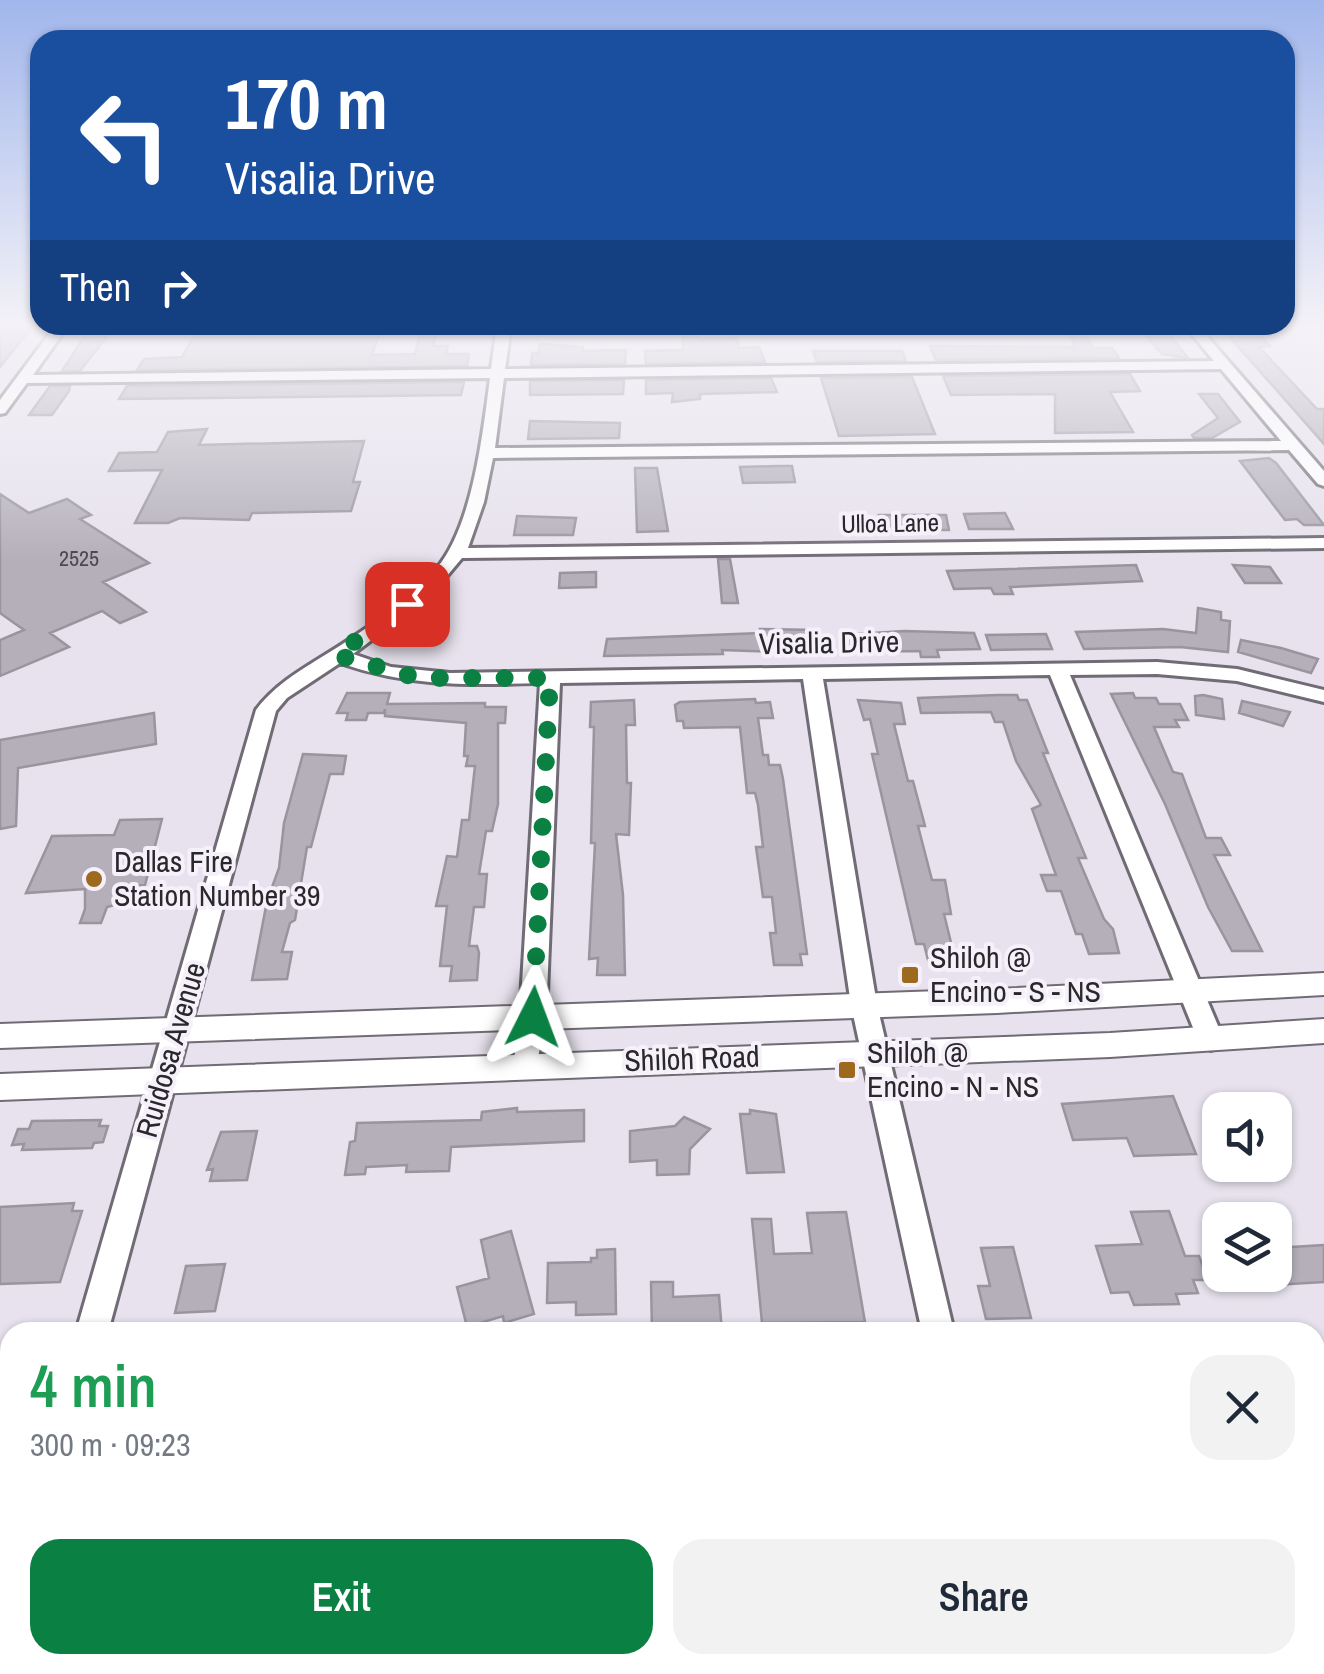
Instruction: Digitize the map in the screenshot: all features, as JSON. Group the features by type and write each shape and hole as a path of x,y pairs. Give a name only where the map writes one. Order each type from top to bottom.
{"main road":[{"name":"Shiloh Road","path":"0,1036 1324,984"},
{"name":"Shiloh Road","path":"0,1087 1212,1040 1324,1031"}],"street":[{"name":"Ruidosa Avenue","path":"95,1322 266,710 280,694 407,604 457,553 477,501 491,404"},
{"path":"1259,404 1324,480"},
{"path":"484,453 1293,445"},
{"name":"Ulloa Lane","path":"457,553 1324,542"},
{"name":"Visalia Drive","path":"336,655 418,678 1200,670 1324,696"},
{"path":"1058,670 1212,1040"},
{"path":"812,673 864,1005 936,1322"},
{"path":"526,1066 533,1017 550,678"}],"building":[{"path":"37,404 60,404 52,415 29,415"},
{"path":"829,404 923,404 935,434 839,436"},
{"path":"1055,404 1117,404 1133,432 1055,433"},
{"path":"1207,404 1226,404 1240,422 1212,438 1194,438 1192,435 1218,418"},
{"path":"1289,404 1312,404 1324,409 1324,444"},
{"path":"530,421 620,423 619,438 528,439"},
{"path":"207,429 199,445 364,441 353,482 360,482 351,511 252,513 249,520 180,518 168,523 135,523 162,470 109,471 119,453 157,452 168,432"},
{"path":"1269,458 1324,525 1285,520 1240,461"},
{"path":"792,466 795,482 743,483 740,467"},
{"path":"635,468 657,468 668,531 637,532"},
{"path":"0,494 29,513 67,499 91,515 80,519 149,563 103,582 146,612 120,623 102,611 50,633 69,647 0,676 0,640 24,630 0,613"},
{"path":"1005,513 1013,529 969,529 964,514"},
{"path":"879,515 946,515 949,530 885,530"},
{"path":"517,516 576,518 573,535 514,535"},
{"path":"718,559 730,559 738,603 722,603"},
{"path":"1136,565 1142,581 1010,587 1013,594 994,594 991,588 954,589 947,571"},
{"path":"1233,565 1270,567 1281,583 1245,583"},
{"path":"596,572 596,587 559,588 560,573"},
{"path":"1198,608 1221,612 1221,620 1230,621 1228,652 1180,647 1084,649 1076,632 1163,629 1196,633"},
{"path":"760,629 817,630 821,649 812,649 813,653 722,650 723,654 604,656 607,639 761,633"},
{"path":"904,631 974,633 980,649 937,650 939,657 921,657 920,651 845,652 841,635"},
{"path":"1046,634 1052,649 991,650 986,635"},
{"path":"1241,640 1318,659 1311,673 1238,652"},
{"path":"347,693 390,693 387,704 485,703 485,707 506,707 505,723 498,723 498,804 492,831 486,831 479,874 487,874 484,907 474,907 469,946 477,946 479,953 477,980 450,981 452,966 440,966 447,906 436,906 447,856 457,857 462,820 469,820 475,766 466,766 466,723 385,716 385,709 384,713 368,713 366,720 346,720 348,713 337,713"},
{"path":"1133,693 1135,698 1156,698 1159,704 1180,704 1188,720 1175,720 1179,727 1154,727 1173,772 1182,774 1206,838 1221,838 1230,855 1214,855 1262,951 1232,951 1208,907 1165,804 1111,694"},
{"path":"1017,695 1019,700 1027,700 1048,753 1043,753 1086,858 1078,858 1104,919 1113,929 1119,953 1089,954 1082,934 1076,934 1061,891 1047,891 1041,875 1056,875 1032,809 1041,805 1016,761 1003,722 995,722 991,712 921,713 918,698"},
{"path":"1195,696 1222,699 1224,719 1196,715"},
{"path":"755,699 756,703 770,702 773,718 758,718 763,755 768,755 769,765 780,765 783,779 807,954 800,954 802,965 774,965 770,933 776,933 772,897 763,897 756,847 763,847 758,805 755,793 747,793 740,727 684,728 683,721 677,721 675,705 680,702"},
{"path":"634,700 635,725 626,725 627,783 631,783 629,835 616,834 623,895 625,975 597,975 598,958 589,959 595,843 591,843 591,702"},
{"path":"858,700 901,703 905,724 894,724 908,781 913,781 925,826 918,826 932,880 945,880 951,914 944,914 956,963 929,964 924,944 916,944 872,754 878,754 870,719 864,720"},
{"path":"1242,701 1290,712 1283,726 1239,713"},
{"path":"154,713 156,744 18,768 16,826 0,829 0,740"},
{"path":"303,754 346,756 343,774 330,774 311,847 307,847 295,920 290,923 282,952 292,952 287,979 252,980 267,901 279,868 284,823"},
{"name":"Dallas Fire Station Number 39","path":"162,819 145,885 128,886 123,903 107,907 101,923 80,923 85,889 26,893 52,836 114,835 120,820"},
{"path":"1173,1096 1196,1154 1134,1156 1127,1138 1073,1140 1062,1104"},
{"path":"517,1108 517,1112 584,1110 584,1141 451,1147 449,1171 406,1172 407,1165 366,1167 365,1174 345,1175 357,1123 481,1120 482,1112"},
{"path":"750,1110 776,1114 784,1172 747,1173 740,1114 750,1114"},
{"path":"684,1117 710,1129 690,1149 689,1174 657,1175 657,1160 630,1162 630,1131 675,1126"},
{"path":"101,1120 99,1126 108,1126 103,1142 94,1143 92,1148 22,1150 24,1144 12,1145 18,1129 29,1129 32,1121"},
{"path":"257,1131 247,1180 210,1181 213,1169 207,1170 221,1132"},
{"path":"74,1203 72,1211 82,1211 60,1282 0,1284 0,1207"},
{"path":"1169,1211 1185,1256 1199,1256 1202,1264 1202,1280 1193,1280 1198,1293 1176,1294 1179,1304 1134,1305 1129,1292 1111,1293 1096,1246 1142,1244 1131,1212"},
{"path":"846,1212 865,1322 762,1322 752,1219 771,1219 774,1254 812,1253 807,1213"},
{"path":"511,1231 534,1314 507,1322 503,1316 466,1322 457,1287 489,1278 481,1240"},
{"path":"1324,1245 1324,1282 1292,1284 1292,1247"},
{"path":"1013,1247 1031,1318 986,1319 978,1286 990,1286 981,1248"},
{"path":"615,1249 616,1314 576,1315 576,1302 547,1303 548,1263 591,1262 591,1258 597,1258 597,1250"},
{"path":"225,1264 215,1311 175,1313 186,1266"},
{"path":"651,1282 673,1282 673,1297 719,1295 721,1322 652,1322"}],"place":[{"name":"Dallas Fire Station Number 39","path":"94,879"},
{"name":"Shiloh @ Encino - S - NS","path":"910,975"},
{"name":"Shiloh @ Encino - N - NS","path":"847,1070"}],"route":[{"path":"407,604 336,655 418,678 550,678 533,1017"}]}
